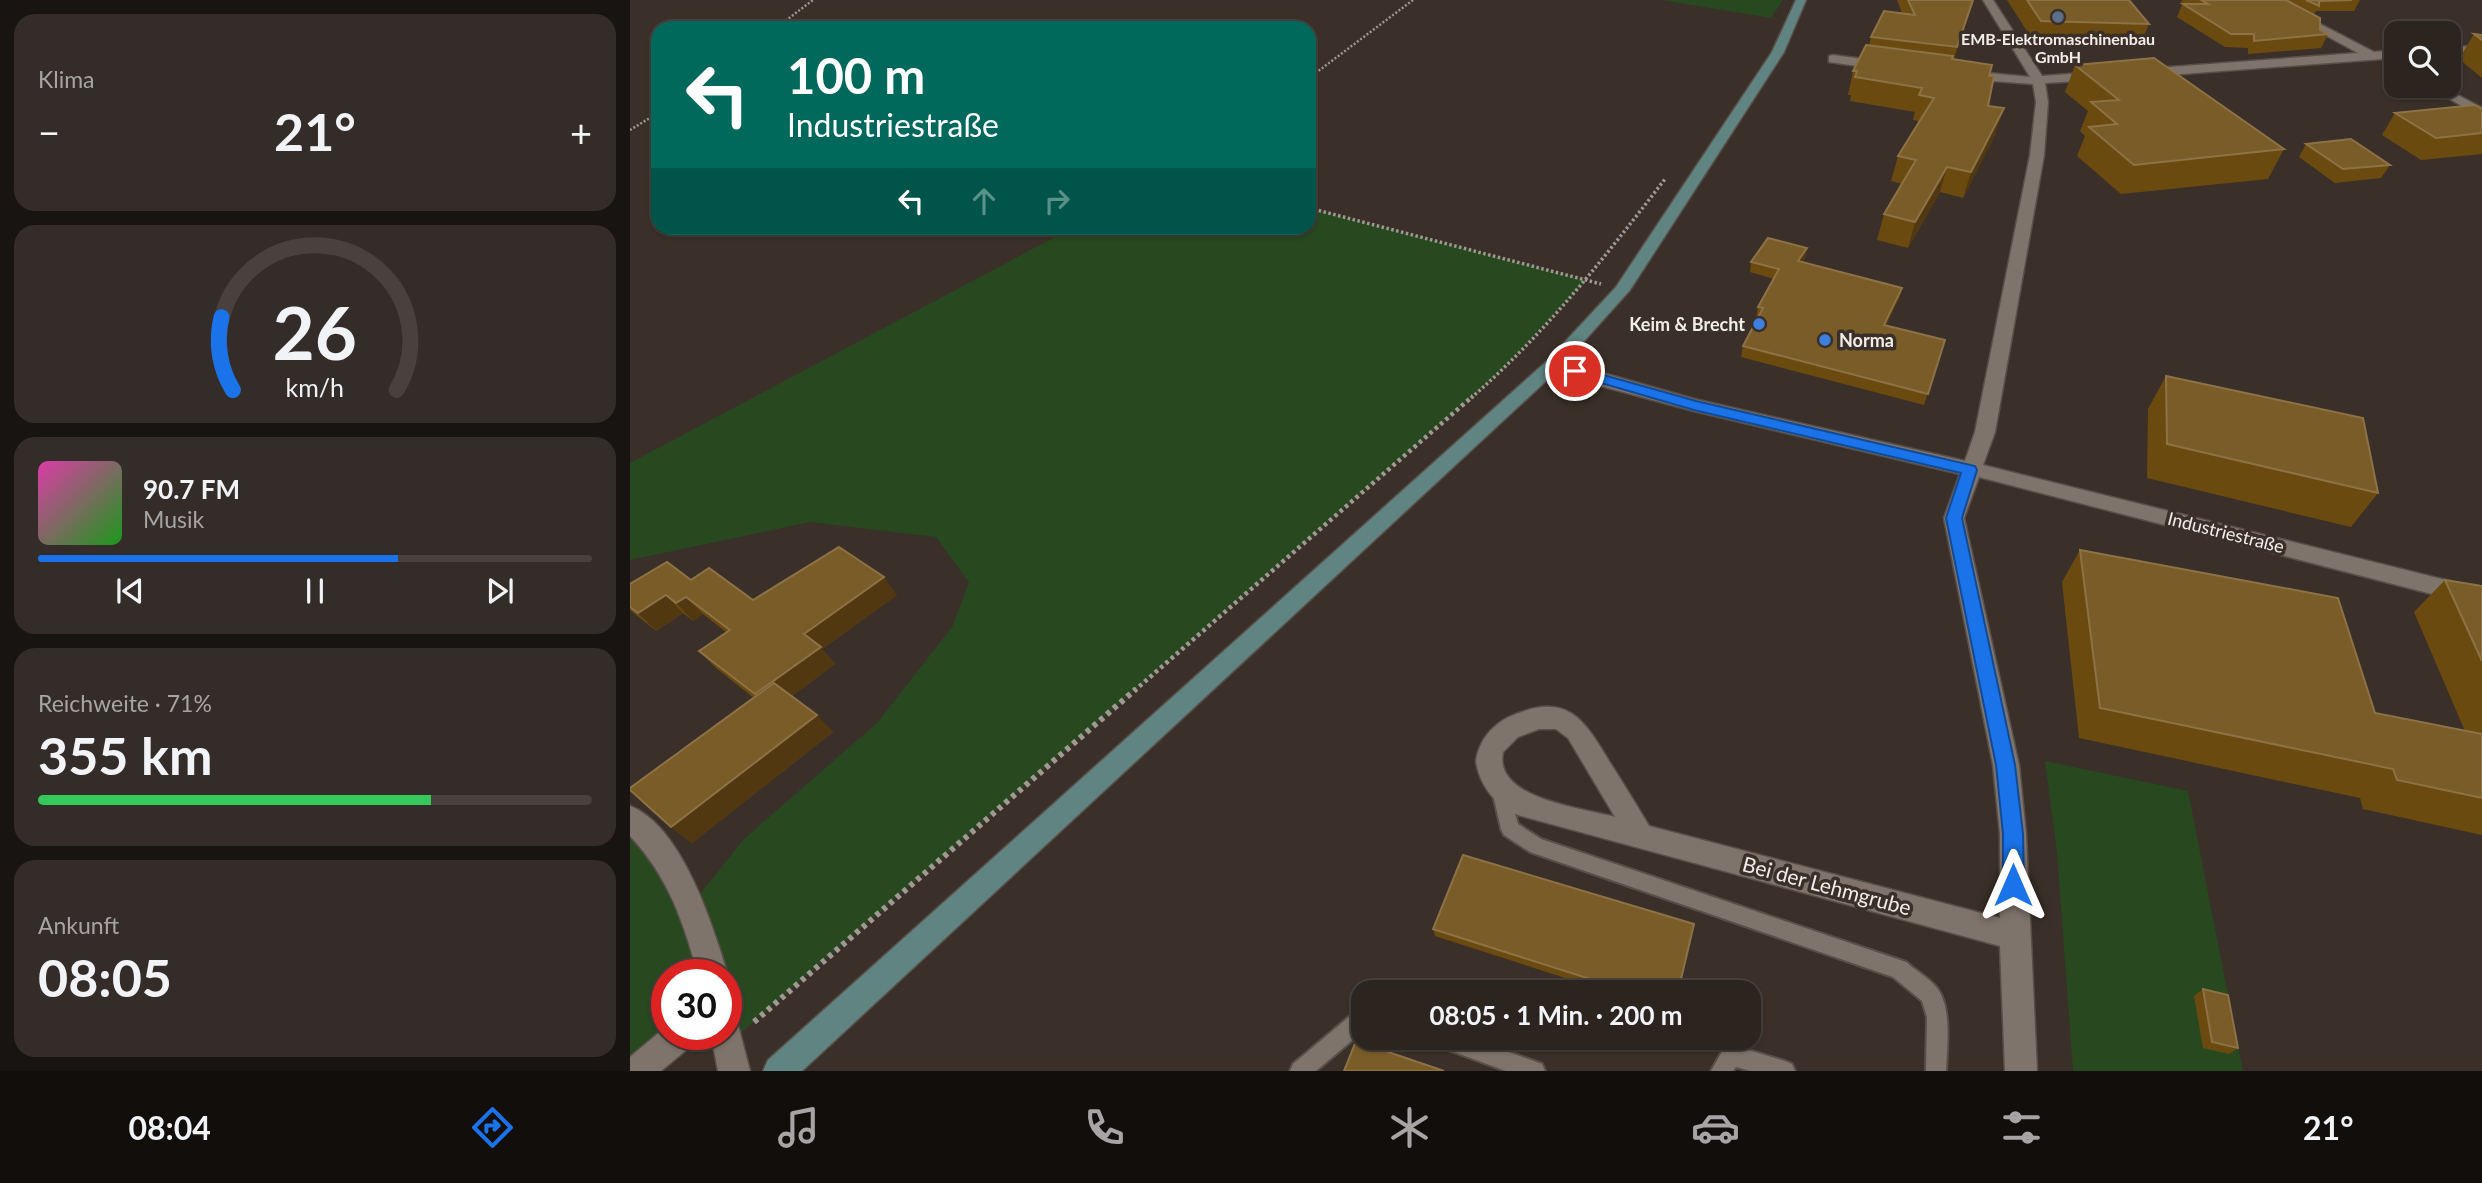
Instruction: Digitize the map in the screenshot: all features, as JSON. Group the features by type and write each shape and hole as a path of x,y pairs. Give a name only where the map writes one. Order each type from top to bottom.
{"street":[{"path":"779,1071 1554,364 1622,290 1778,52 1801,0"},
{"path":"1989,0 2038,80 2042,102 2037,155 1985,432 1954,518 2006,765 2013,834 2014,936 2021,1071"},
{"path":"2266,0 2384,62"},
{"path":"2461,51 2482,50"},
{"path":"1951,74 2016,81 2384,55"},
{"path":"1833,59 1898,67"},
{"path":"2454,98 2482,113"},
{"name":"Industriestraße","path":"1554,364 1596,379 1694,405 1970,470 2007,476 2482,598"},
{"path":"1500,789 1491,770 1490,753 1502,736 1519,724 1538,717 1560,719 1577,730 1640,835"},
{"name":"Bei der Lehmgrube","path":"1500,789 1518,803 2014,936"},
{"path":"630,818 658,844 693,903 709,959"},
{"path":"637,1071 662,1050"}],"lane":[{"path":"1500,789 1510,830 1536,846 1899,969 1930,995 1937,1017 1936,1071"},
{"path":"1300,1071 1351,1028"},
{"path":"1476,1050 1535,1071"},
{"path":"1721,1071 1731,1055 1785,1071"}],"path":[{"path":"785,21 813,0"},
{"path":"1316,73 1413,0"},
{"path":"630,130 651,117"},
{"path":"742,1038 1496,376 1587,280 1669,175"},
{"path":"1316,210 1622,290"}],"green space":[{"path":"1661,0 1783,0 1771,18"},
{"path":"1316,210 1587,280 1496,376 742,1032 742,959 719,959 693,903 744,839 877,723 952,627 969,582 936,537 810,522 630,560 630,463 1059,235 1316,235"},
{"path":"2045,761 2188,791 2243,1071 2073,1071 2057,853"},
{"path":"630,838 670,884 697,959 651,959 651,1050 654,1050 637,1071 630,1071"}],"building":[{"path":"1908,0 1973,0 1957,47 1871,37 1884,11 1915,15"},
{"path":"2027,0 2129,0 2149,24 2041,21"},
{"path":"2201,0 2286,0 2320,18 2320,30 2328,34 2254,41 2254,34 2231,34 2183,4 2208,4"},
{"path":"2306,0 2352,0 2319,1 2319,6"},
{"path":"1866,45 1953,56 1952,59 1992,65 1989,76 1994,76 1988,106 2004,108 1971,172 1947,167 1915,222 1884,214 1916,160 1898,156 1934,98 1919,95 1922,88 1855,77 1857,71 1853,71"},
{"path":"2154,58 2284,149 2134,165 2089,127 2117,124 2091,102 2119,100 2075,65"},
{"path":"2475,105 2482,109 2482,133 2436,138 2395,113"},
{"path":"2351,139 2390,165 2343,169 2306,144"},
{"path":"1768,238 1807,248 1798,261 1902,288 1884,325 1945,340 1928,394 1743,346 1763,308 1758,307 1779,269 1751,262"},
{"path":"2166,376 2363,418 2378,493 2167,444"},
{"path":"839,547 884,577 804,634 821,647 755,694 699,651 730,630 686,597 676,603 666,595 638,613 630,607 630,584 667,562 691,580 709,568 753,600"},
{"path":"2080,550 2338,598 2375,713 2482,734 2482,798 2397,780 2393,769 2100,708"},
{"path":"2445,580 2482,586 2482,661"},
{"path":"774,683 817,715 671,827 630,790 630,788"},
{"path":"1463,855 1694,924 1681,980 1593,980 1433,929"},
{"path":"2203,989 2228,995 2238,1048 2212,1042"},
{"path":"1352,1050 1382,1050 1444,1071 1344,1071"}],"place":[{"name":"EMB-Elektromaschinenbau GmbH","path":"2058,17"},
{"name":"Keim & Brecht","path":"1759,324"},
{"name":"Norma","path":"1825,340"}],"route":[{"path":"1575,371 1694,405 1970,470 1954,518 2006,765 2013,834 2013,885"}]}
